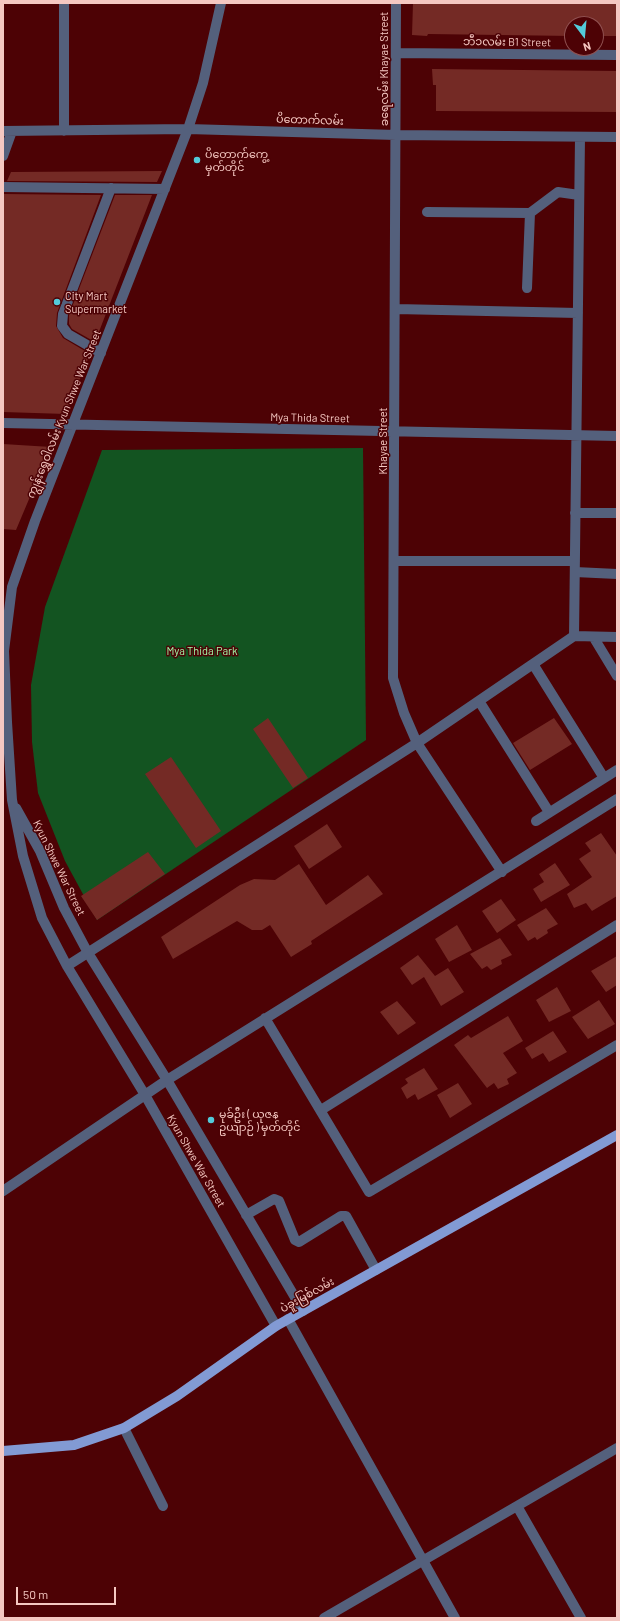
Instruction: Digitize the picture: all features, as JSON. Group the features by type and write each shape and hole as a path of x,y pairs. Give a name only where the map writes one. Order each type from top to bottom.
{"main road":[{"name":"ပဲခူးမြစ်လမ်း","path":"3,1451 74,1445 124,1428 177,1396 276,1326 617,1135"}],"street":[{"path":"64,3 64,131"},
{"name":"ကျွန်းရွှေဝါလမ်း Kyun Shwe War Street","path":"7,800 4,651 12,587 35,521 188,129 203,83 221,3"},
{"name":"ခရေလမ်း Khayae Street","path":"396,3 396,135"},
{"name":"ဘီ၁လမ်း B1 Street","path":"396,53 617,55"},
{"name":"ပိတောက်လမ်း","path":"8,131 188,129 396,135 617,137"},
{"path":"3,156 8,131"},
{"name":"Khayae Street","path":"396,135 393,678 404,713 417,743 502,872"},
{"path":"574,636 580,137"},
{"path":"3,187 165,189"},
{"path":"101,353 68,334 62,326 63,314 111,188"},
{"path":"427,212 530,213 558,192 579,195"},
{"path":"527,288 530,213"},
{"path":"396,310 578,313"},
{"name":"Mya Thida Street","path":"3,423 617,436"},
{"path":"575,513 617,513"},
{"path":"394,561 575,561"},
{"path":"575,572 617,574"},
{"path":"67,966 417,743 574,636 617,638"},
{"path":"594,638 617,676"},
{"path":"533,664 604,778"},
{"path":"479,701 549,812"},
{"path":"536,821 617,770"},
{"path":"3,1191 167,1080 617,799"},
{"name":"Kyun Shwe War Street","path":"7,800 40,851 64,908 88,953 167,1080 303,1311"},
{"name":"Kyun Shwe War Street","path":"7,800 42,918 67,966 145,1095 276,1326"},
{"path":"321,1110 617,925"},
{"path":"265,1018 369,1192 617,1045"},
{"path":"246,1215 274,1199 279,1201 295,1240 299,1242 341,1216 346,1216 376,1270"},
{"path":"288,1319 455,1618"},
{"path":"124,1428 162,1506"},
{"path":"324,1618 617,1448"},
{"path":"517,1506 581,1618"}],"green space":[{"name":"Mya Thida Park","path":"363,448 366,740 97,920 65,861 38,793 32,742 31,685 45,607 102,450"}],"building":[{"path":"413,3 617,3 617,36 604,36 604,16 564,16 564,36 412,35"},
{"path":"432,69 617,71 617,112 436,111 436,85 433,85"},
{"path":"162,171 157,182 7,181 11,172"},
{"path":"3,194 101,195 57,313 56,326 63,338 90,354 66,414 3,412"},
{"path":"115,195 152,195 95,342 72,329 69,324 69,315"},
{"path":"3,444 51,447 16,530 3,529"},
{"path":"268,718 308,778 293,788 253,729"},
{"path":"554,718 572,744 530,770 513,743"},
{"path":"171,757 221,831 196,848 145,774"},
{"path":"327,824 342,847 309,869 294,846"},
{"path":"601,833 617,856 617,896 592,911 586,903 574,908 567,894 592,877 579,859 591,851 585,843"},
{"path":"148,852 165,874 97,920 81,896"},
{"path":"555,863 570,885 541,902 533,889 544,882 539,874"},
{"path":"299,864 326,905 368,875 383,894 311,941 312,944 291,957 270,925 262,930 252,930 237,921 173,959 161,937 240,885 254,879 275,880"},
{"path":"501,899 516,920 497,933 482,911"},
{"path":"546,908 558,924 547,930 548,933 537,940 535,937 528,941 517,925"},
{"path":"457,925 472,950 449,962 435,939"},
{"path":"500,938 512,955 501,960 502,964 491,970 487,966 482,969 470,954"},
{"path":"418,955 435,976 448,968 464,992 441,1006 424,977 412,985 400,968"},
{"path":"617,956 617,985 606,992 591,971"},
{"path":"557,987 571,1011 549,1022 536,1000"},
{"path":"599,1000 615,1024 588,1039 572,1017"},
{"path":"397,1001 416,1023 398,1035 380,1012"},
{"path":"508,1016 523,1041 503,1053 517,1073 507,1079 509,1084 498,1089 494,1083 487,1088 454,1045 468,1035 471,1038"},
{"path":"553,1031 567,1052 549,1062 543,1053 532,1059 525,1048"},
{"path":"424,1068 438,1089 418,1100 415,1094 407,1099 401,1088 408,1083 405,1079"},
{"path":"458,1083 472,1104 450,1118 437,1095"}],"place":[{"name":"ပိတောက်ကွေ့ မှတ်တိုင်","path":"197,160"},
{"name":"City Mart Supermarket","path":"57,302"},
{"name":"မုခ်ဦး ( ယုဇန ဥယျာဉ် ) မှတ်တိုင်","path":"211,1120"}]}
